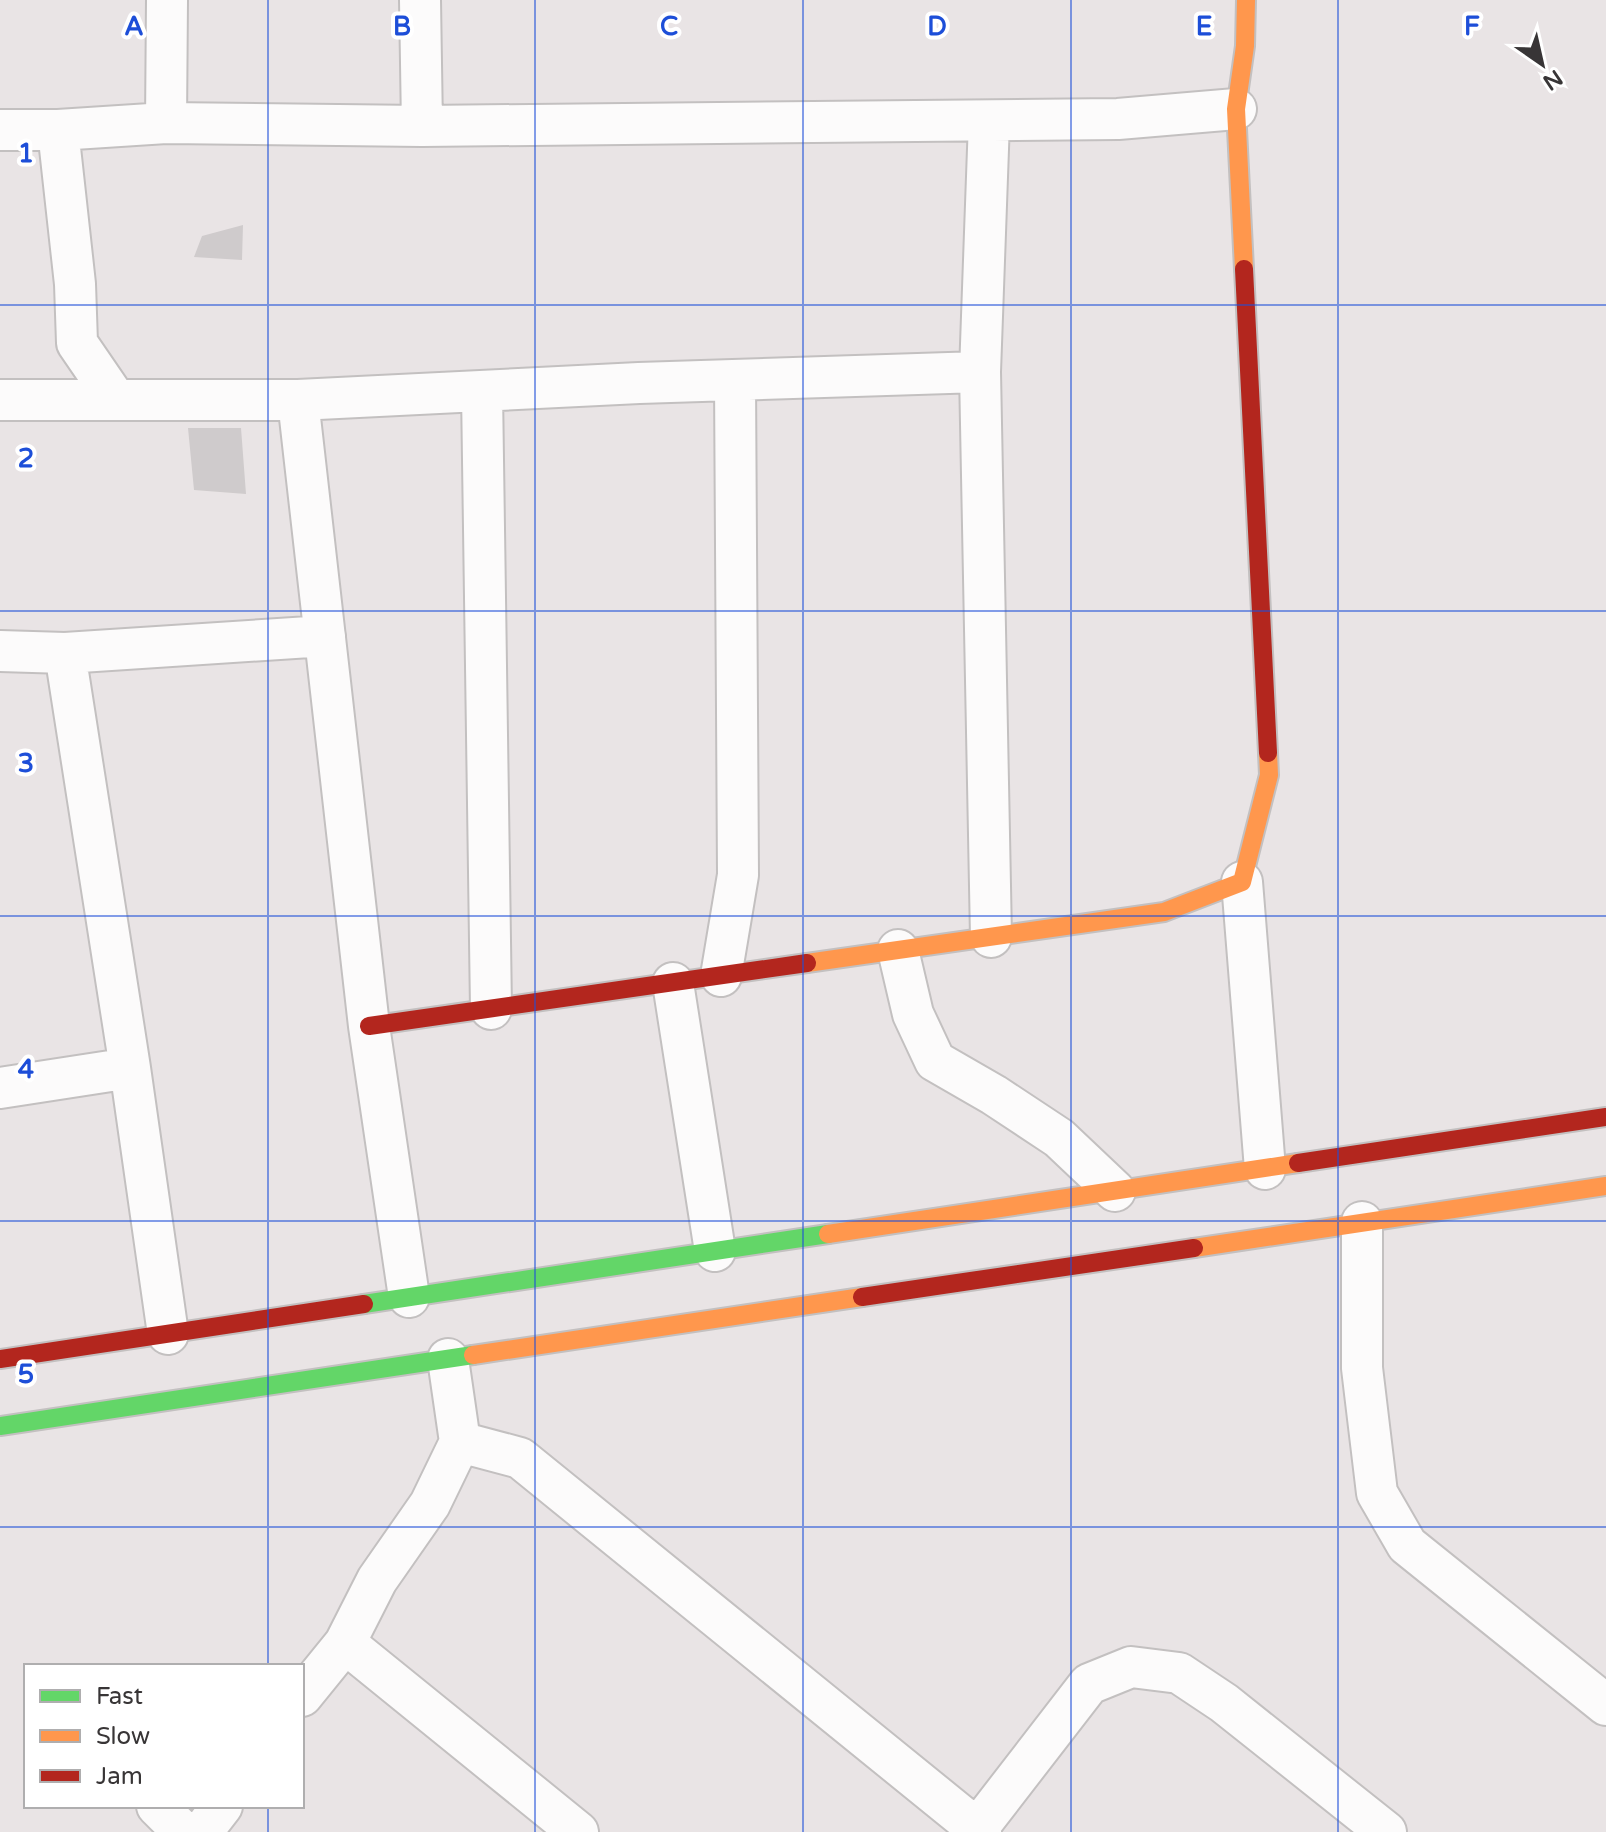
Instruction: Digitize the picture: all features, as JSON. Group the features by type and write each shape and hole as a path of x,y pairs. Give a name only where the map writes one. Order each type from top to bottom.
{"street":[{"path":"166,123 167,0"},
{"path":"420,0 422,126"},
{"path":"1246,0 1245,46 1236,109 1269,775 1242,882 1265,1169"},
{"path":"0,130 58,130 166,123 422,126 1118,119 1236,109"},
{"path":"989,121 980,372 991,937"},
{"path":"58,130 75,284 77,343 116,400"},
{"path":"0,400 298,400 980,372"},
{"path":"721,976 738,875 735,380"},
{"path":"482,391 491,1009"},
{"path":"298,400 369,1026 409,1297"},
{"path":"0,651 65,653 325,636"},
{"path":"65,653 168,1334"},
{"path":"369,1026 1164,912 1242,882"},
{"path":"898,950 913,1014 935,1061 1059,1138 1115,1191"},
{"path":"673,983 715,1251"},
{"path":"0,1088 130,1068"},
{"path":"0,1359 715,1251 925,1227 1115,1191 1606,1117"},
{"path":"0,1426 448,1359 927,1281 1606,1186"},
{"path":"1362,1222 1362,1368 1377,1493 1407,1545 1606,1705"},
{"path":"304,1694 345,1643 377,1580 430,1504 460,1442 448,1359"},
{"path":"460,1442 520,1458 979,1830 1089,1684 1131,1667 1179,1673 1224,1703 1386,1832"},
{"path":"345,1643 578,1832"},
{"path":"159,1808 183,1832"},
{"path":"202,1832 220,1808"}],"building":[{"path":"243,225 242,260 194,257 202,236"},
{"path":"188,428 241,428 246,494 194,490"}],"traffic: fast":[{"path":"364,1304 828,1234"},
{"path":"0,1426 473,1355"}],"traffic: slow":[{"path":"1244,269 1236,109 1245,46 1246,0"},
{"path":"807,963 1164,912 1242,882 1269,775 1268,753"},
{"path":"828,1234 1298,1163"},
{"path":"1194,1248 1606,1186"},
{"path":"473,1355 862,1297"}],"traffic: jam":[{"path":"1244,269 1268,753"},
{"path":"369,1026 807,963"},
{"path":"1298,1163 1606,1117"},
{"path":"862,1297 1194,1248"},
{"path":"0,1359 364,1304"}]}
